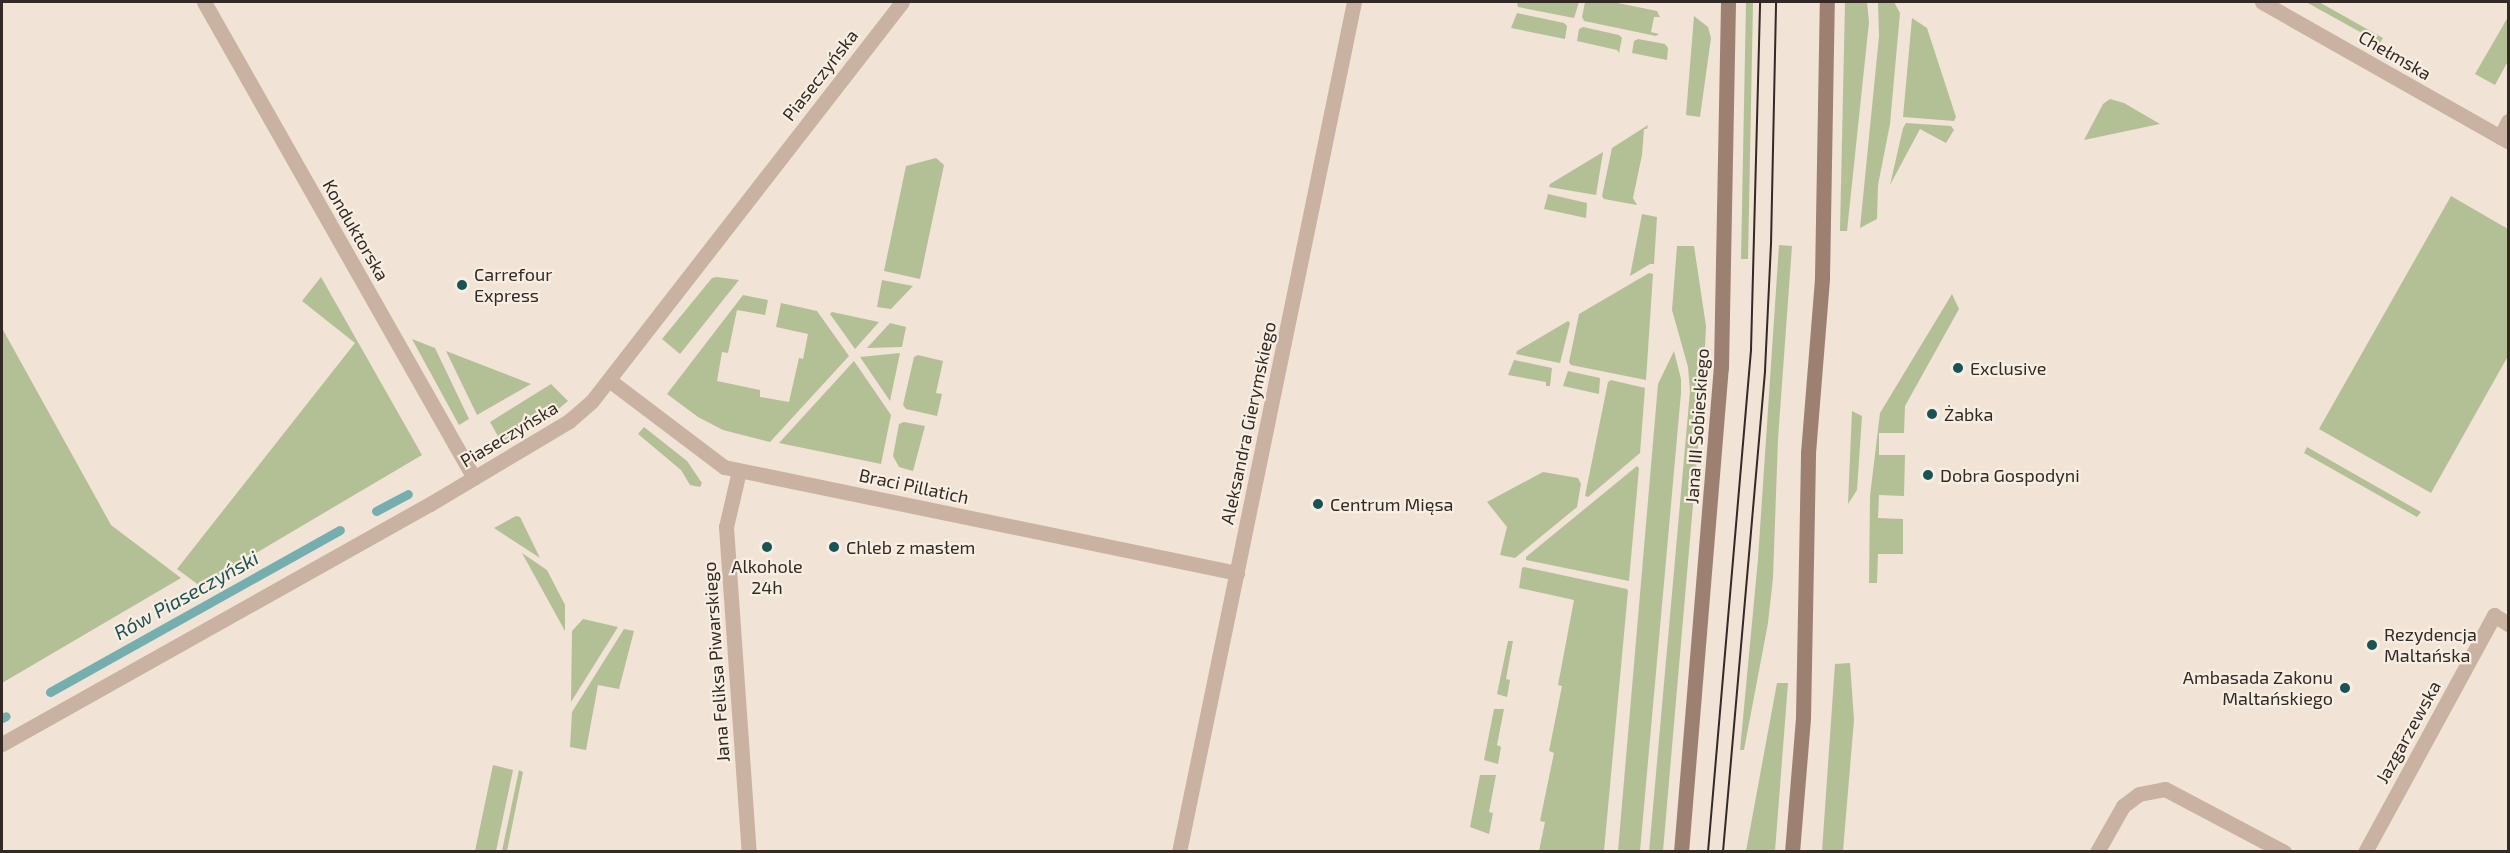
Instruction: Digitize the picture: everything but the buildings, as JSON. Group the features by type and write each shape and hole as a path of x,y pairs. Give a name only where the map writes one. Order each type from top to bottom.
{"main road":[{"name":"Jana III Sobieskiego","path":"1681,852 1721,367 1728,2"},
{"path":"1792,852 1805,684 1808,453 1823,257 1827,2"}],"street":[{"name":"Konduktorska","path":"204,2 474,478"},
{"name":"Piaseczyńska","path":"2,744 474,478 569,421 592,401 609,380 902,2"},
{"name":"Aleksandra Gierymskiego","path":"1179,852 1354,2"},
{"name":"Chełmska","path":"2262,2 2504,139"},
{"path":"2504,139 2508,121"},
{"name":"Braci Pillatich","path":"609,380 712,460 739,471 1237,573"},
{"name":"Jana Feliksa Piwarskiego","path":"739,471 726,527 749,852"},
{"name":"Jazgarzewska","path":"2365,852 2494,615 2508,624"},
{"path":"2097,852 2123,806 2139,794 2164,789 2284,852"}],"green space":[{"path":"1517,2 1579,2 1574,18 1518,7"},
{"path":"1585,2 1613,2 1657,11 1660,17 1654,17 1651,32 1659,34 1656,36 1584,21 1582,17"},
{"path":"1746,2 1753,2 1748,259 1741,259"},
{"path":"1845,2 1867,2 1869,22 1847,231 1840,231"},
{"path":"1878,2 1894,2 1900,13 1890,124 1878,185 1877,219 1860,228 1879,36"},
{"path":"2306,2 2319,2 2383,38 2380,43"},
{"path":"1517,13 1564,23 1567,26 1565,39 1511,28"},
{"path":"1694,16 1708,27 1711,38 1700,117 1686,115"},
{"path":"2508,17 2508,61 2495,85 2475,74"},
{"path":"1912,18 1927,28 1956,117 1954,121 1903,117"},
{"path":"1583,27 1619,35 1622,38 1619,53 1617,50 1577,41 1579,29"},
{"path":"1638,39 1665,44 1668,48 1667,60 1632,53 1634,41"},
{"path":"2110,99 2124,103 2160,124 2084,140 2103,104"},
{"path":"1906,123 1951,126 1954,130 1946,143 1920,129 1890,185 1903,128"},
{"path":"1648,125 1647,129 1644,129 1642,155 1633,198 1637,205 1604,199 1602,196 1612,148"},
{"path":"1603,152 1596,195 1549,187 1550,184"},
{"path":"936,158 944,165 920,279 884,271 906,166"},
{"path":"1548,194 1587,203 1586,218 1544,209"},
{"path":"2451,196 2508,229 2508,356 2431,493 2319,429"},
{"path":"1642,214 1657,217 1654,264 1630,276"},
{"path":"1779,245 1792,246 1778,439 1773,578 1768,623 1744,750 1740,750 1758,559"},
{"path":"1677,246 1694,246 1706,326 1703,389 1663,851 1649,852 1690,391 1688,367 1672,310"},
{"path":"1649,273 1653,274 1646,380 1571,365 1569,362 1579,314"},
{"path":"321,277 422,455 200,586 177,569 355,343 302,301"},
{"path":"712,278 739,280 680,354 662,339"},
{"path":"882,280 913,286 891,309 877,307"},
{"path":"1952,294 1959,309 1905,406 1904,433 1879,433 1879,455 1905,455 1904,496 1879,495 1878,518 1903,519 1903,554 1878,554 1877,583 1869,583 1870,496 1880,413"},
{"path":"743,295 768,300 765,315 737,310 728,353 722,352 717,381 760,390 760,397 789,402 799,358 803,359 808,334 776,327 781,303 817,311 849,356 770,442 723,430 698,417 667,394"},
{"path":"832,312 879,322 855,349 830,314"},
{"path":"1568,321 1570,323 1560,363 1516,354 1517,351"},
{"path":"890,323 906,327 902,347 867,348"},
{"path":"2,328 111,525 181,578 2,683"},
{"path":"412,339 435,348 469,419 459,425"},
{"path":"446,351 531,384 477,415"},
{"path":"1674,351 1681,379 1681,393 1640,851 1618,851 1658,384"},
{"path":"900,353 890,401 860,357"},
{"path":"918,355 943,361 936,393 942,394 937,416 906,409 903,405 914,357"},
{"path":"1514,360 1552,368 1550,386 1546,386 1546,382 1508,375"},
{"path":"854,361 891,415 881,464 779,443"},
{"path":"1568,371 1600,378 1599,394 1563,386"},
{"path":"1611,380 1645,388 1640,453 1588,497 1585,496 1608,382"},
{"path":"551,384 568,401 543,422 503,445 490,422"},
{"path":"1852,411 1862,416 1857,490 1848,504"},
{"path":"904,422 925,426 913,471 899,467 893,456 899,424"},
{"path":"644,427 687,461 702,483 700,487 690,485 681,470 638,434"},
{"path":"2307,447 2421,512 2417,517 2304,453"},
{"path":"1637,466 1639,468 1629,581 1526,560 1526,557"},
{"path":"1543,472 1578,478 1581,484 1577,507 1515,558 1500,555 1507,527 1487,502"},
{"path":"516,516 520,517 540,558 494,528"},
{"path":"522,553 547,570 565,605 565,631"},
{"path":"1524,567 1628,591 1604,851 1539,851 1545,822 1540,821 1554,753 1549,751 1562,686 1558,685 1574,600 1519,588"},
{"path":"583,619 618,627 571,702 572,631"},
{"path":"624,629 634,631 619,689 598,685 586,750 570,747 572,712"},
{"path":"1508,641 1513,641 1506,679 1510,680 1507,697 1497,694"},
{"path":"1850,663 1854,720 1843,851 1822,851 1835,664"},
{"path":"1777,683 1788,683 1775,851 1746,851"},
{"path":"1494,709 1504,709 1497,745 1501,747 1498,764 1484,760"},
{"path":"493,765 513,770 496,851 475,851"},
{"path":"519,770 523,772 507,851 502,851"},
{"path":"1480,775 1496,775 1489,812 1493,813 1489,834 1470,827"}],"waterway":[{"name":"Rów Piaseczyński","path":"376,511 408,494"},
{"name":"Rów Piaseczyński","path":"50,692 340,530"},
{"name":"Rów Piaseczyński","path":"2,718 6,716"}],"tram line":[{"path":"1708,852 1751,350 1760,2"},
{"path":"1723,852 1765,371 1771,245 1776,2"}],"place":[{"name":"Carrefour Express","path":"462,285"},
{"name":"Exclusive","path":"1958,368"},
{"name":"Żabka","path":"1932,414"},
{"name":"Dobra Gospodyni","path":"1928,475"},
{"name":"Centrum Mięsa","path":"1318,504"},
{"name":"Alkohole 24h","path":"767,547"},
{"name":"Chleb z masłem","path":"834,547"},
{"name":"Rezydencja Maltańska","path":"2372,645"},
{"name":"Ambasada Zakonu Maltańskiego","path":"2345,688"}]}
